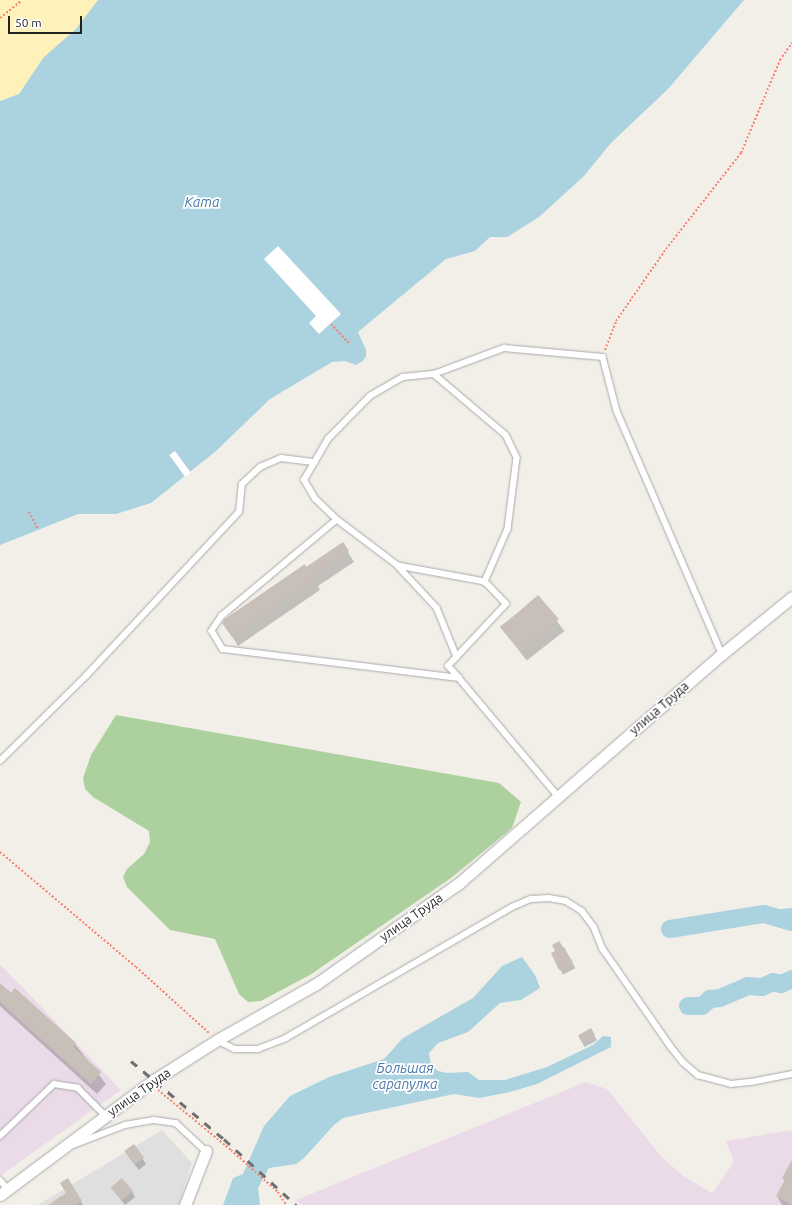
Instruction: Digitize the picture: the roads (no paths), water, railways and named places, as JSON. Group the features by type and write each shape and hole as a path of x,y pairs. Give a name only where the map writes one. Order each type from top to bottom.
{"street":[{"name":"улица Труда","path":"4,1192 149,1084 217,1040 316,984 458,884 722,654 792,597"},
{"path":"185,1205 206,1151"}],"lane":[{"path":"457,657 437,608 398,566 337,520 315,499 304,480 328,440 370,396 403,377 434,374 504,348 603,357 617,411 722,654"},
{"path":"434,374 506,435 517,458 508,529 485,582"},
{"path":"0,761 86,676 239,512 242,484 260,467 281,458 315,462"},
{"path":"337,520 222,616 212,631 223,649 459,678"},
{"path":"398,566 485,582 506,604 448,666 558,796"},
{"path":"217,1040 235,1049 258,1049 286,1038 512,907 531,899 549,898 566,901 582,911 594,927 603,949 671,1047 683,1062 698,1075 731,1084 751,1082 792,1074"},
{"path":"0,1136 54,1084 78,1088 106,1116"},
{"path":"61,1149 125,1125 154,1120 176,1123 206,1151"},
{"path":"0,1180 4,1192"}],"water":[{"name":"Kama","path":"98,0 744,0 668,89 611,143 584,176 539,217 507,237 490,237 475,251 446,259 358,332 366,350 366,356 363,361 356,365 345,361 332,362 270,399 216,451 151,503 116,514 78,514 0,545 0,101 19,94 43,58 76,29"},
{"path":"792,908 792,929 762,917 721,923 718,918 751,912"},
{"name":"Большая сарапулка","path":"522,957 535,975 540,988 521,1000 500,1003 468,1032 438,1043 429,1053 431,1065 438,1071 447,1073 468,1072 479,1080 505,1080 547,1067 593,1045 603,1036 611,1037 611,1047 537,1084 510,1092 479,1098 454,1094 343,1118 334,1125 304,1158 296,1164 269,1168 258,1188 260,1205 223,1205 233,1178 243,1174 264,1126 290,1096 329,1077 384,1059 403,1038 473,998 502,966"}],"waterway":[{"name":"Большая сарапулка","path":"670,929 764,914 792,922"},
{"name":"Большая сарапулка","path":"688,1006 702,1006 710,999 720,998 748,986 762,987 773,982 781,984 792,979"}],"railway":[{"path":"131,1061 224,1139 296,1205"}]}
